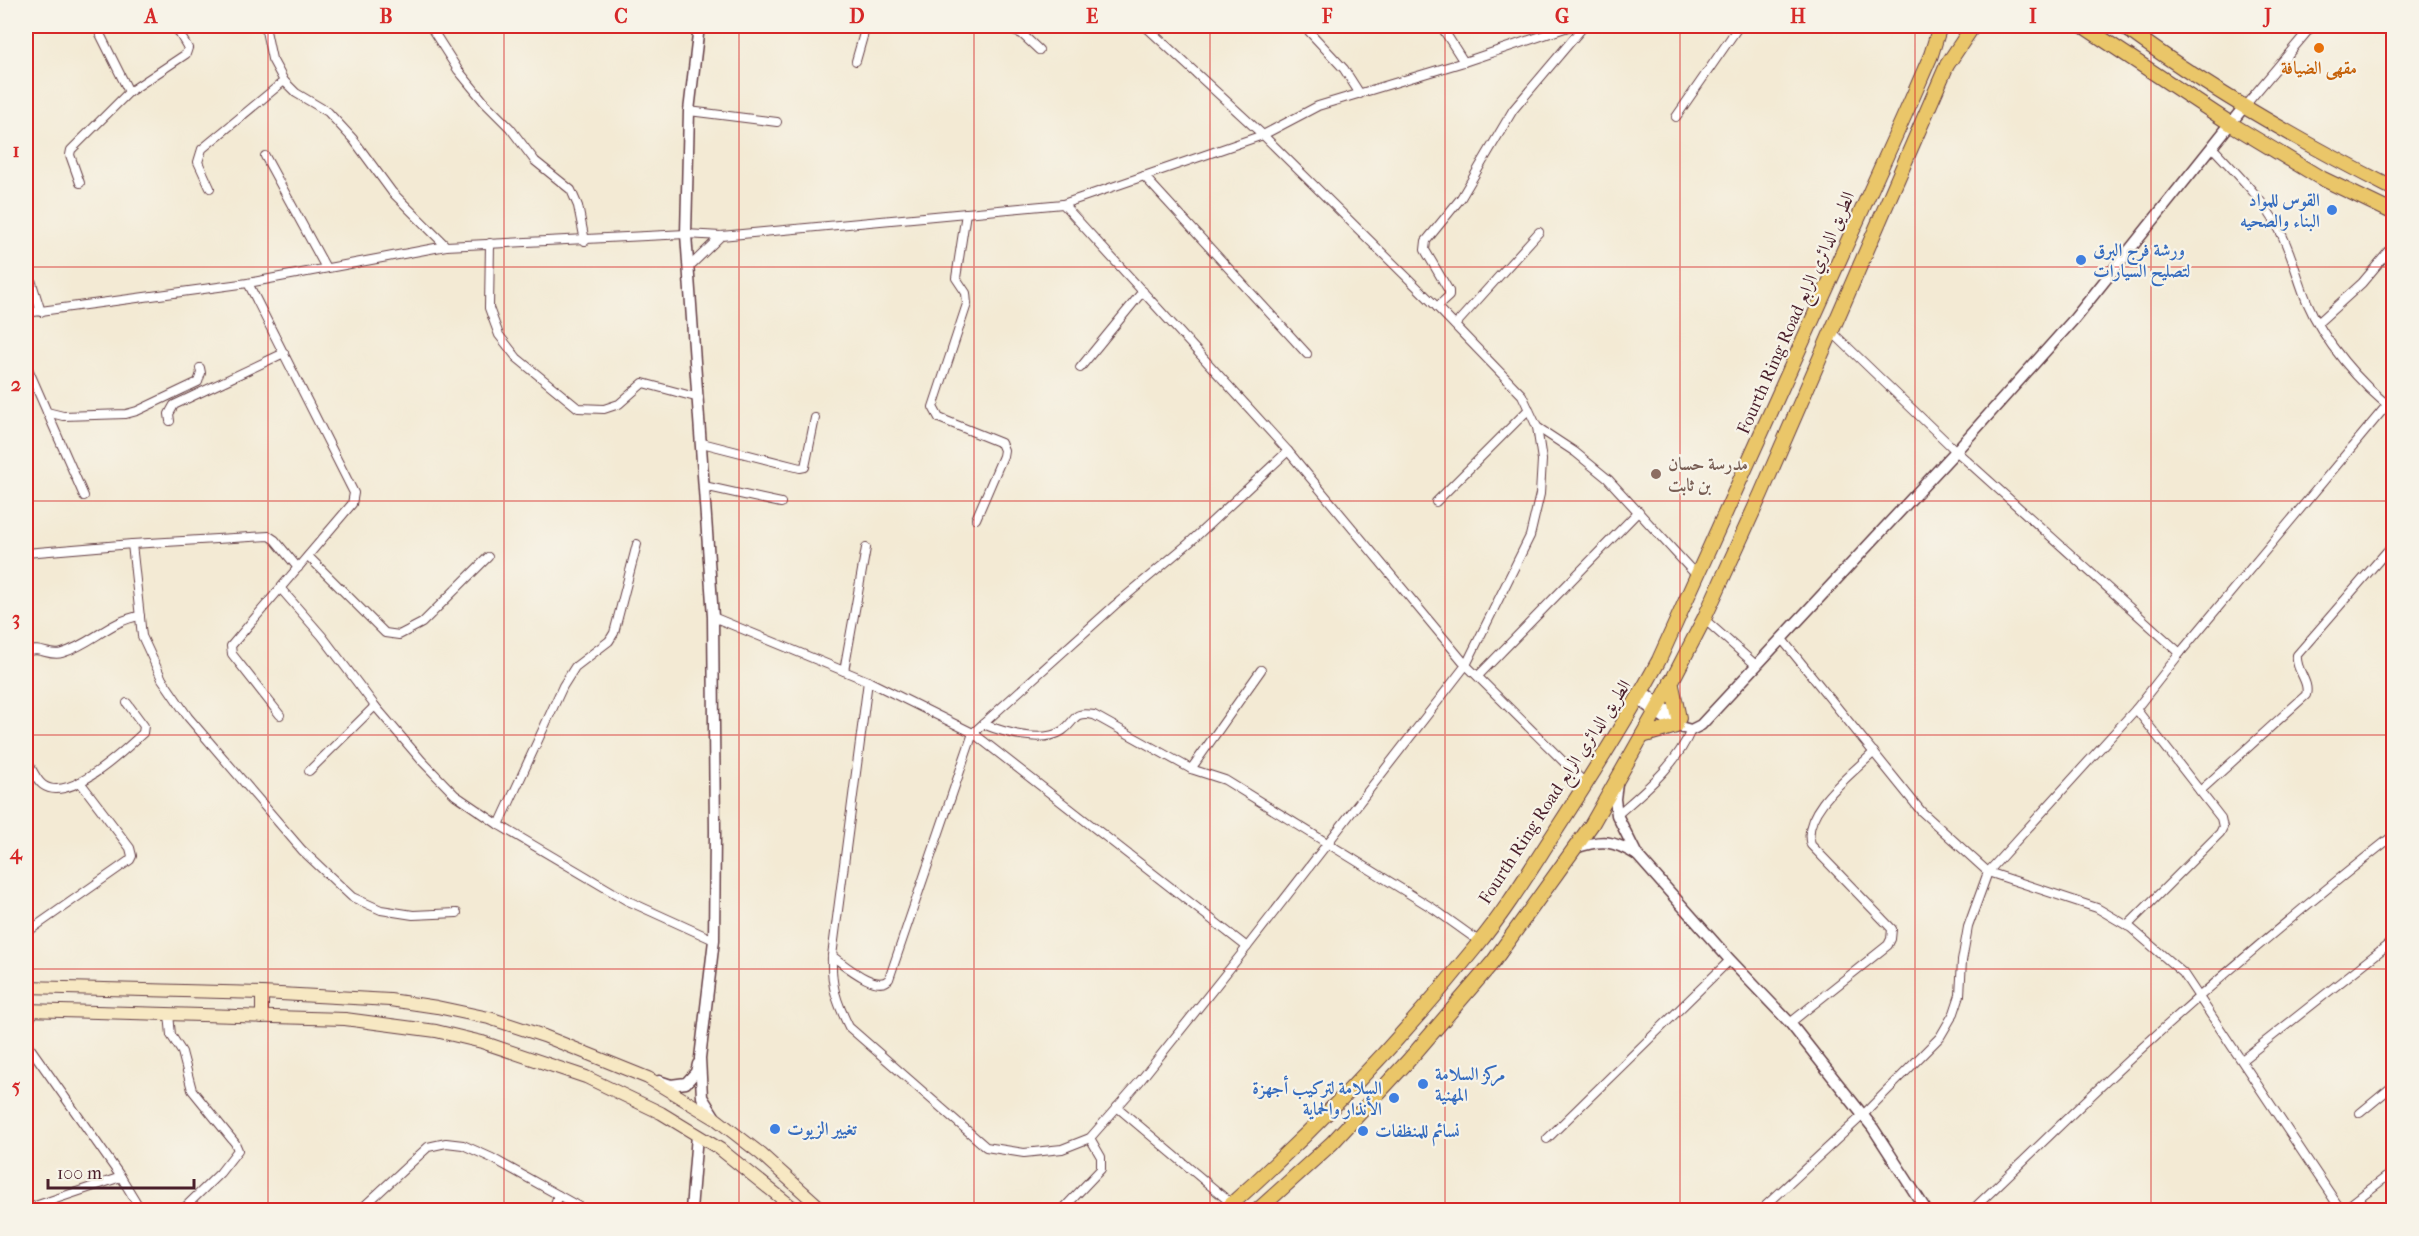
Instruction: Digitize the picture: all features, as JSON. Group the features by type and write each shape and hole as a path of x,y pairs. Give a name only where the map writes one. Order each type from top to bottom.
{"main road":[{"name":"Fourth Ring Road الطريق الدائري الرابع","path":"1229,1207 1319,1123 1385,1055 1480,942 1586,784 1640,695 1697,576 1911,101 1931,55 1940,26"},
{"path":"1258,1210 1332,1143 1408,1061 1493,962 1575,848 1617,779 1704,620 1947,65 1972,26"},
{"path":"2083,26 2231,124 2319,177 2394,213"},
{"path":"2123,26 2181,69 2243,108 2394,189"},
{"path":"1642,736 1683,726 1671,681"},
{"path":"28,986 262,993 390,1000 489,1018 544,1036 648,1078 716,1119 761,1154 823,1210"},
{"path":"262,993 262,1017"},
{"path":"31,1010 345,1019 389,1024 482,1042 586,1077 661,1113 720,1149 796,1210"}],"street":[{"path":"96,26 129,92"},
{"path":"80,183 70,155 71,150 129,92 186,54 188,48 175,26"},
{"path":"265,26 272,59 284,81 296,93 328,112 352,139 392,192 446,246"},
{"path":"430,26 458,70 489,109 510,128 535,161 571,190 578,206 585,241"},
{"path":"648,1078 671,1085 686,1083 696,1072 700,1058 714,940 713,617 686,234 689,111 699,26"},
{"path":"856,61 866,26"},
{"path":"1000,26 1022,34 1039,50"},
{"path":"868,681 832,956 831,981 838,1005 849,1027 986,1147 1024,1153 1062,1149 1090,1138 1117,1107 1247,947 1466,665 1530,536 1540,494 1542,460 1537,427 1522,395 1455,325 1263,135 1145,26"},
{"path":"1304,26 1344,69 1360,94"},
{"path":"1441,26 1464,62"},
{"path":"26,313 248,283 446,246 585,241 686,234 721,236 1063,204 1263,135 1318,106 1464,62 1561,27 1571,26"},
{"path":"1437,307 1449,296 1449,291 1425,250 1426,241 1461,198 1513,110 1584,26"},
{"path":"1676,117 1739,26"},
{"path":"1640,695 1683,726 1701,725 1956,451 2075,318 2243,108 2312,26"},
{"path":"210,188 198,162 202,149 284,81"},
{"path":"689,111 777,122"},
{"path":"1761,1210 1863,1115 1940,1037 1954,1013 1959,995 1968,927 1988,872 2136,709 2180,653 2390,407 2338,354 2307,302 2279,229 2260,199 2212,147"},
{"path":"265,156 326,268"},
{"path":"1144,176 1307,354"},
{"path":"1063,204 1288,451 1466,665 1586,784"},
{"path":"966,213 956,278 966,293 967,304 933,407 939,418 1001,443 1003,446 1003,456 976,519"},
{"path":"1455,325 1539,232"},
{"path":"689,267 721,236"},
{"path":"490,243 489,308 499,335 517,358 578,408 604,409 620,404 643,383 699,398"},
{"path":"2318,323 2362,283 2394,245"},
{"path":"26,264 40,312"},
{"path":"248,283 354,493 352,504 232,642 230,650 280,715"},
{"path":"1080,368 1143,291"},
{"path":"1831,331 1956,451 2180,653"},
{"path":"170,421 169,414 174,405 284,353"},
{"path":"26,364 84,496"},
{"path":"47,412 54,415 81,416 114,415 137,411 198,382 201,368"},
{"path":"1436,502 1528,409"},
{"path":"702,443 800,468 805,467 814,418"},
{"path":"1537,427 1575,452 1608,479 1697,576"},
{"path":"832,956 871,982 880,984 889,979 973,733 1115,605 1189,543 1288,451"},
{"path":"704,486 782,503"},
{"path":"1478,676 1639,511"},
{"path":"26,553 269,536 298,568"},
{"path":"2200,791 2306,695 2307,686 2298,667 2297,655 2394,543"},
{"path":"132,544 142,636 162,680 188,717 302,850 352,897 381,910 413,915 457,913"},
{"path":"499,825 563,686 575,667 609,641 614,633 637,544"},
{"path":"844,671 866,548"},
{"path":"308,556 385,633 399,635 422,623 488,557"},
{"path":"281,588 322,636 375,706 422,761 455,795 499,825 626,900 714,940"},
{"path":"26,652 35,649 60,654 125,619 140,616"},
{"path":"713,617 868,681 973,733 1247,947"},
{"path":"1704,620 1757,666"},
{"path":"1781,638 1921,811 1988,872 2097,908 2127,926 2183,973 2342,1210 2394,1171"},
{"path":"1191,769 1261,670"},
{"path":"26,758 41,784 48,788 60,788 80,782 112,761 143,733 144,726 127,703"},
{"path":"309,771 375,706"},
{"path":"2127,926 2220,833 2223,827 2221,818 2136,709"},
{"path":"983,724 1003,732 1024,736 1050,735 1063,730 1074,716 1084,713 1094,715 1191,769 1225,780 1434,909 1480,942"},
{"path":"1617,815 1664,771 1685,744 1683,726"},
{"path":"1790,1023 1888,945 1891,939 1892,929 1811,845 1807,834 1810,821 1820,806 1874,752"},
{"path":"1617,779 1615,799 1617,815 1637,855 1730,960 1790,1023 1863,1115 1926,1210"},
{"path":"26,933 93,887 130,860 132,856 130,848 80,782"},
{"path":"1972,1210 2200,996 2394,835"},
{"path":"1575,848 1605,841 1619,844 1637,855"},
{"path":"2242,1060 2394,940"},
{"path":"1547,1138 1730,960"},
{"path":"26,1030 31,1010"},
{"path":"169,1014 171,1035 182,1052 192,1090 236,1143 238,1150 220,1173 182,1210"},
{"path":"26,1042 121,1177 141,1210"},
{"path":"700,1058 702,1097 716,1119"},
{"path":"2360,1113 2394,1085"},
{"path":"1117,1107 1229,1207"},
{"path":"690,1210 697,1135"},
{"path":"1062,1210 1101,1169 1101,1157 1090,1138"},
{"path":"360,1210 429,1147 446,1143 463,1145 492,1158 585,1210"},
{"path":"26,1209 121,1177"},
{"path":"553,1210 558,1195"}],"place":[{"name":"مقهى الضيافة","path":"2319,48"},
{"name":"القوس للمواد البناء والصحيه","path":"2332,210"},
{"name":"ورشة فرج البرق لتصليح السيارات","path":"2081,260"},
{"name":"مدرسة حسان بن ثابت","path":"1656,474"},
{"name":"مركز السلامة المهنية","path":"1423,1084"},
{"name":"السلامة لتركيب أجهزة الأنذار والحماية","path":"1394,1098"},
{"name":"تغيير الزيوت","path":"775,1129"},
{"name":"نسائم للمنظفات","path":"1363,1131"}]}
